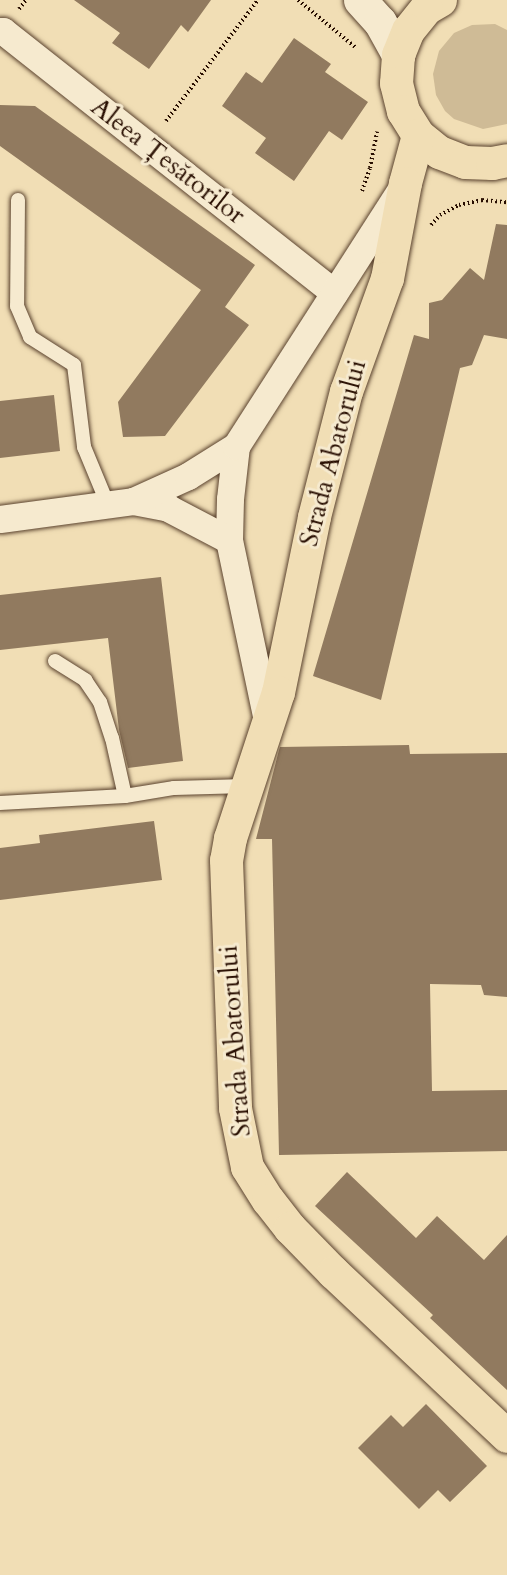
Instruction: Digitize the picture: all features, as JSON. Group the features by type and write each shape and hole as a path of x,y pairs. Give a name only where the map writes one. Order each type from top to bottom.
{"main road":[{"path":"440,0 426,9 408,30 398,55 396,84 403,111 418,135 439,152 465,162 492,163 507,160"},
{"name":"Strada Abatorului","path":"418,135 405,183 387,278 346,391 314,517 269,726 235,817 226,860 235,1108 247,1167 268,1200 297,1235 507,1436"}],"street":[{"path":"360,0 380,22 398,55"},
{"name":"Aleea Țesătorilor","path":"1,30 334,292"},
{"name":"Strada Abatorului","path":"0,519 121,503 188,476 236,446 405,183"},
{"name":"Strada Abatorului","path":"236,446 230,499 229,540 269,726"},
{"path":"121,503 168,508 229,540"}],"lane":[{"path":"18,200 17,306 30,337 74,365 84,447 121,503"},
{"path":"55,661 85,680 100,702 112,738 125,796"},
{"path":"0,803 125,796 174,788 246,786"}],"path":[{"path":"148,146 258,0"},
{"path":"298,0 357,48"},
{"path":"360,199 370,168 377,122"},
{"path":"429,227 440,215 459,205 482,200 507,202"}],"shaded area":[{"path":"495,24 507,30 507,124 483,129 454,119 445,111 436,95 433,74 439,51 454,33 472,25"}],"building":[{"path":"74,0 211,0 188,32 181,25 149,69 112,43 120,33"},
{"path":"294,38 331,64 325,72 368,102 342,140 329,131 294,181 255,153 266,138 222,106 246,72 262,83"},
{"path":"0,105 35,106 255,265 225,307 249,325 165,436 123,437 118,402 201,290 0,146"},
{"path":"496,224 507,225 507,339 484,335 472,365 460,368 381,700 313,676 414,335 429,339 429,303 442,300 470,268 484,280"},
{"path":"54,395 60,451 0,458 0,401"},
{"path":"161,577 183,761 128,768 119,730 108,638 0,650 0,595"},
{"path":"409,745 410,754 507,753 507,997 484,995 481,985 430,984 432,1091 507,1090 507,1151 279,1155 272,839 256,839 279,750 280,747"},
{"path":"154,821 162,880 0,900 0,848 40,843 39,835"},
{"path":"347,1172 416,1238 437,1216 484,1260 507,1235 507,1390 430,1318 433,1315 315,1206"},
{"path":"426,1404 487,1466 450,1502 438,1490 419,1509 358,1448 391,1415 403,1427"}]}
